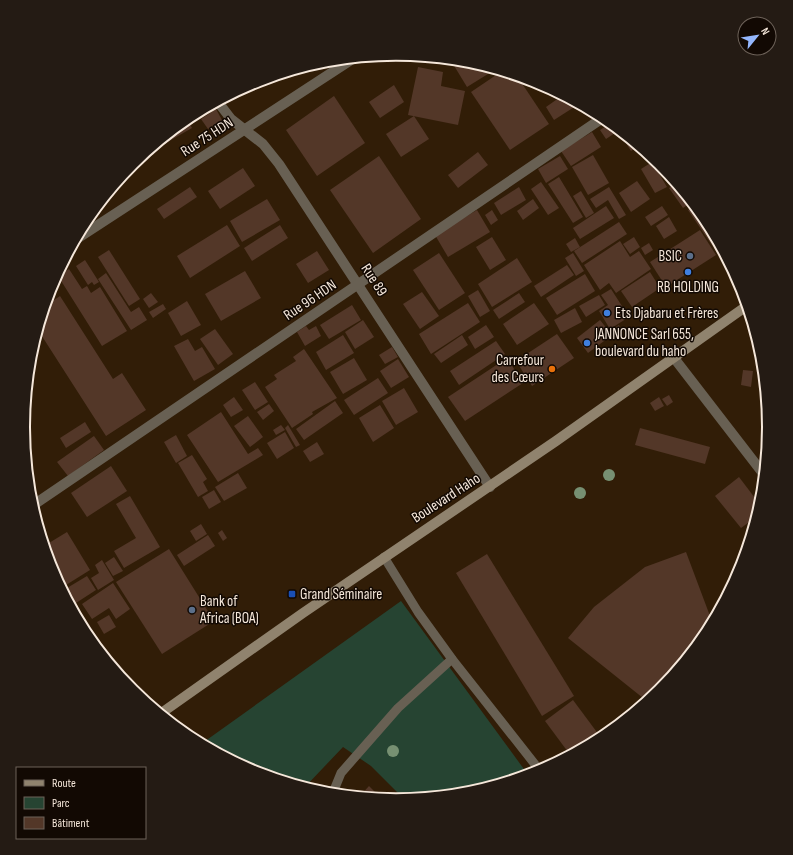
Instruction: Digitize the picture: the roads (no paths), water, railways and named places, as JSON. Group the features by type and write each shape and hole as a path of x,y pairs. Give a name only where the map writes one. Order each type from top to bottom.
{"main road":[{"name":"Boulevard Haho","path":"164,711 384,557 490,487 743,308"}],"street":[{"name":"Rue 75 HDN","path":"86,233 343,65"},
{"name":"Rue 89","path":"221,106 231,119 246,129 263,144 279,164 359,284 490,487"},
{"name":"Rue 96 HDN","path":"38,502 598,121"},
{"path":"674,358 760,470"}],"lane":[{"path":"384,557 418,612 452,659 536,766"},
{"path":"335,789 341,773 398,708 452,659"}],"place":[{"name":"BSIC","path":"690,256"},
{"name":"RB HOLDING","path":"688,272"},
{"name":"Ets Djabaru et Frères","path":"607,313"},
{"name":"JANNONCE Sarl 655, boulevard du haho","path":"587,343"},
{"name":"Carrefour des Cœurs","path":"552,369"},
{"name":"Grand Séminaire","path":"292,594"},
{"name":"Bank of Africa (BOA)","path":"192,610"}]}
